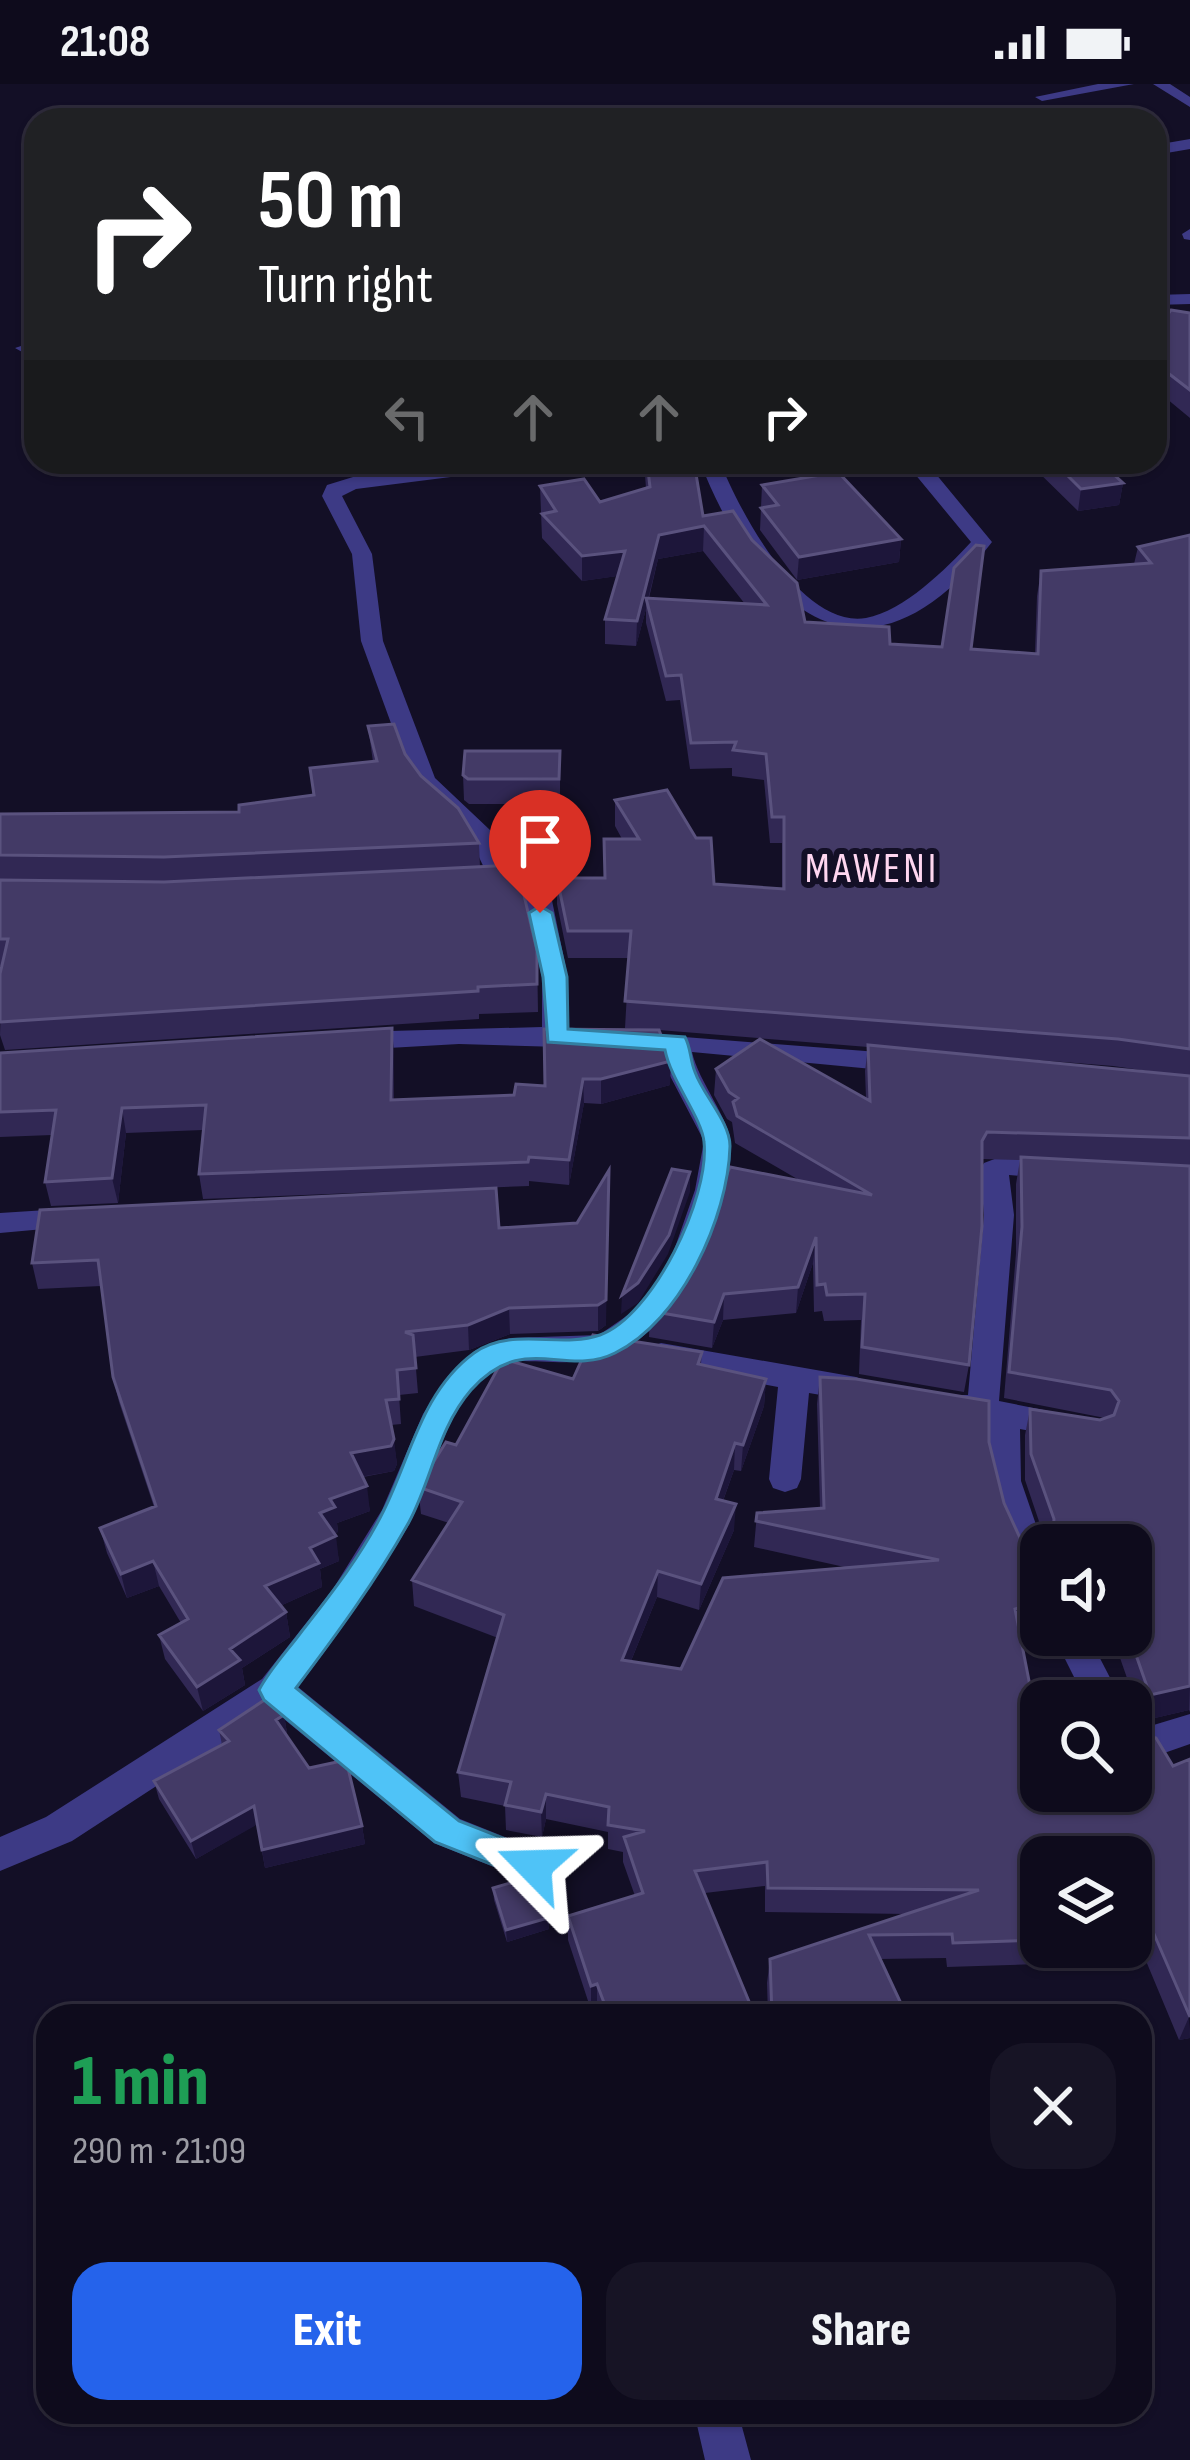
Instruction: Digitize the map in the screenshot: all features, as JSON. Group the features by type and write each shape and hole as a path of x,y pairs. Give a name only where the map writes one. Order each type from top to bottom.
{"street":[{"path":"1042,97 1127,84"},
{"path":"1160,84 1190,104"},
{"path":"425,474 353,483 334,490 332,496 362,554 372,641 423,778 481,835 501,878"},
{"path":"716,474 742,530 778,577 809,608 845,623 864,625 910,602 967,561 982,542 926,474"},
{"path":"453,881 501,878 536,886 555,977 556,1036"},
{"path":"321,1043 459,1035 556,1036 925,1064"},
{"path":"605,1346 652,1314 687,1257 709,1190 718,1141 682,1072 676,1043"},
{"path":"1020,1533 1004,1487 995,1413 999,1215 994,1170 1005,1165 1097,1172"},
{"path":"0,1223 115,1216"},
{"path":"0,1854 59,1829 275,1690 345,1599 397,1515 434,1423 459,1384 487,1358 510,1350 605,1346 1092,1430"},
{"path":"785,1479 795,1379"},
{"path":"275,1690 447,1831 534,1866"},
{"path":"1152,1742 1190,1730"},
{"path":"719,2424 728,2460"}],"building":[{"path":"1171,310 1190,313 1190,390 1167,372 1167,315"},
{"path":"648,474 696,474 703,516 733,511 752,540 797,583 805,622 889,627 890,644 942,647 954,568 976,545 984,546 971,649 1038,654 1041,571 1151,563 1138,547 1190,535 1190,1049 1118,1039 625,1001 631,931 568,931 557,878 605,878 604,839 639,839 615,800 667,790 696,838 711,838 714,884 784,889 784,817 772,817 766,754 733,750 736,742 691,743 681,675 666,676 646,598 767,605 704,526 659,535 637,621 605,619 625,551 582,556 542,514 556,511 540,486 584,479 600,502 650,487"},
{"path":"840,474 901,539 799,557 761,508 778,505 762,485"},
{"path":"1066,474 1113,474 1123,483 1081,489"},
{"path":"394,724 405,754 421,776 458,808 479,843 164,857 0,855 0,814 239,812 239,805 314,795 310,768 377,761 368,726"},
{"path":"465,751 560,751 559,779 468,779 463,775"},
{"path":"517,865 537,951 537,984 0,1022 0,974 8,939 0,939 0,880 164,882"},
{"path":"392,1028 391,1100 514,1095 516,1084 545,1086 544,1029 659,1030 671,1061 601,1079 583,1079 569,1160 529,1157 528,1162 199,1174 206,1105 122,1108 112,1178 45,1182 56,1110 0,1112 0,1053"},
{"path":"760,1039 870,1101 868,1045 1190,1076 1190,1138 987,1132 982,1141 982,1226 969,1365 862,1347 865,1294 827,1295 825,1284 817,1285 816,1237 798,1287 724,1294 714,1322 650,1311 671,1293 693,1256 730,1167 872,1195 737,1116 733,1102 738,1098 716,1069"},
{"path":"1021,1157 1190,1166 1190,1686 1152,1695 1152,1680 1145,1680 1136,1656 1152,1656 1152,1524 1054,1524 1031,1454 1030,1409 1100,1420 1114,1415 1119,1401 1111,1390 1009,1372 1022,1227"},
{"path":"672,1169 690,1172 669,1235 638,1283 622,1295"},
{"path":"609,1170 606,1300 598,1305 509,1308 468,1325 405,1332 413,1335 416,1368 397,1370 399,1399 386,1400 394,1439 391,1446 351,1453 367,1486 330,1499 335,1507 320,1513 336,1536 310,1548 319,1563 265,1586 286,1612 230,1649 240,1660 197,1687 159,1635 188,1619 153,1561 121,1574 100,1528 156,1506 113,1377 98,1260 32,1263 40,1210 496,1188 499,1228 577,1223"},
{"path":"593,1335 702,1352 698,1364 766,1379 743,1445 735,1443 716,1499 736,1504 701,1584 658,1571 622,1660 681,1669 723,1578 939,1560 756,1521 757,1513 824,1508 820,1377 989,1401 989,1442 1004,1503 1020,1538 1020,1607 1015,1609 1020,1656 1024,1656 1029,1680 1020,1680 1020,1812 1152,1812 1152,1737 1173,1766 1190,1759 1190,2017 1152,1929 1152,1836 1020,1836 1020,1941 953,1943 952,1934 869,1935 901,2004 772,2004 770,1959 979,1890 768,1888 767,1862 695,1871 750,2004 604,2004 597,1984 591,1986 568,1916 643,1893 624,1837 645,1831 608,1825 609,1807 546,1794 541,1812 505,1805 511,1782 458,1772 504,1615 412,1580 462,1502 418,1487 446,1442 456,1445 503,1359 573,1379"},
{"path":"269,1697 284,1715 276,1720 309,1768 346,1760 362,1826 262,1850 254,1806 191,1841 154,1781 229,1741 219,1730"},
{"path":"534,1876 548,1918 506,1930 493,1888"}],"district":[{"name":"MAWENI","path":"872,867"}],"route":[{"path":"534,1866 447,1831 275,1690 345,1599 397,1515 434,1423 459,1384 487,1358 510,1350 605,1346 652,1314 687,1257 709,1190 718,1141 682,1072 676,1043 556,1036 555,977 540,913"}]}
